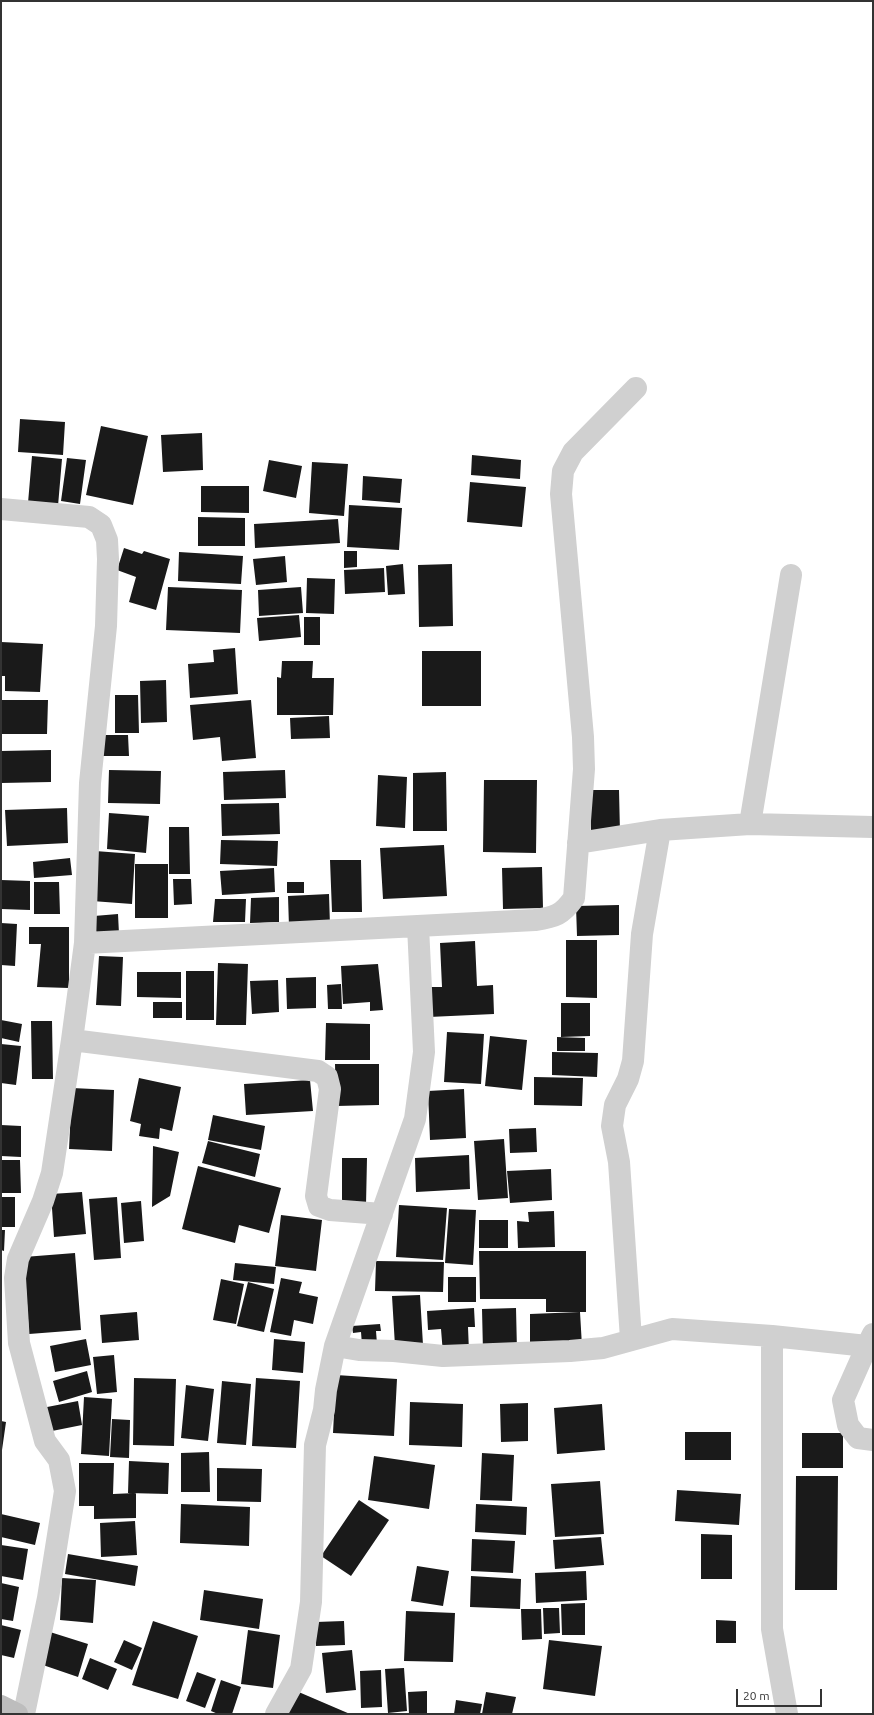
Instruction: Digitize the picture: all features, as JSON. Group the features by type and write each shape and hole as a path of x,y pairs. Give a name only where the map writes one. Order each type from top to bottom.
{"street":[{"path":"85,943 535,920 554,917 567,908 574,898 584,769 583,738 561,494 563,470 573,452 636,388"},
{"path":"1,509 89,517 101,525 107,540 108,558 106,626 90,783 85,943 52,1173 43,1201 18,1259 15,1278 19,1343 45,1441 59,1460 65,1491 48,1598 24,1714"},
{"path":"750,824 791,574"},
{"path":"578,843 660,830 750,824 873,827"},
{"path":"631,1339 619,1162 612,1126 615,1105 628,1079 633,1061 642,934 660,830"},
{"path":"276,1714 301,1669 311,1602 315,1445 324,1410 326,1390 335,1346 415,1119 424,1052 418,926"},
{"path":"72,1040 318,1071 327,1077 330,1088 316,1196 319,1206 330,1210 382,1214"},
{"path":"335,1346 359,1350 394,1351 443,1356 603,1348 631,1339 672,1329 871,1342 843,1400 848,1425 858,1438 873,1440"},
{"path":"772,1336 772,1629 787,1714"},
{"path":"1,1706 17,1714"}],"building":[{"path":"20,419 65,422 63,455 18,452"},
{"path":"101,426 148,436 133,505 86,495"},
{"path":"202,433 203,470 163,472 161,435"},
{"path":"472,455 521,460 520,479 471,475"},
{"path":"32,456 62,459 58,506 28,503"},
{"path":"67,458 86,460 80,504 61,501"},
{"path":"269,460 302,466 296,498 263,491"},
{"path":"312,462 348,464 344,516 309,513"},
{"path":"363,476 402,479 400,503 362,500"},
{"path":"470,482 526,487 522,527 467,522"},
{"path":"201,486 249,486 249,513 201,512"},
{"path":"349,505 402,508 399,550 347,547"},
{"path":"198,517 245,518 245,546 198,546"},
{"path":"338,519 340,543 255,548 254,524"},
{"path":"124,548 142,554 144,551 170,559 156,610 129,602 136,577 117,570"},
{"path":"344,551 357,551 357,567 344,568"},
{"path":"179,552 243,556 241,584 178,581"},
{"path":"285,556 287,582 256,585 253,559"},
{"path":"403,564 405,594 388,595 386,566"},
{"path":"452,564 453,626 419,627 418,565"},
{"path":"384,568 385,592 345,594 344,570"},
{"path":"307,578 335,579 334,614 306,613"},
{"path":"168,587 242,590 240,633 166,630"},
{"path":"301,587 303,613 259,616 258,590"},
{"path":"299,615 301,637 259,641 257,618"},
{"path":"304,617 320,617 320,645 304,645"},
{"path":"1,642 43,644 40,692 5,691 5,676 1,676"},
{"path":"235,648 238,694 190,698 188,664 214,662 213,650"},
{"path":"422,651 481,651 481,706 422,706"},
{"path":"282,661 313,661 312,678 334,678 333,715 277,715 277,677 281,678"},
{"path":"166,680 167,722 141,723 140,681"},
{"path":"115,695 138,695 139,733 115,733"},
{"path":"1,700 48,700 47,734 1,734"},
{"path":"251,700 256,758 222,761 220,737 193,740 190,705"},
{"path":"329,716 330,738 291,739 290,718"},
{"path":"97,735 128,735 129,756 97,756"},
{"path":"51,750 51,782 1,783 1,751"},
{"path":"109,770 161,771 160,804 108,803"},
{"path":"285,770 286,798 224,800 223,772"},
{"path":"446,772 447,831 413,831 413,773"},
{"path":"378,775 407,777 405,828 376,826"},
{"path":"484,780 537,780 536,853 483,852"},
{"path":"590,790 619,790 620,833 591,834"},
{"path":"279,803 280,834 222,836 221,804"},
{"path":"67,808 68,843 7,846 5,810"},
{"path":"109,813 149,816 146,853 107,849"},
{"path":"169,827 189,827 190,874 169,874"},
{"path":"221,840 278,841 277,866 220,864"},
{"path":"444,845 447,896 383,899 380,848"},
{"path":"95,851 135,854 132,904 92,901"},
{"path":"70,858 72,875 34,878 33,862"},
{"path":"330,860 361,860 362,912 332,912"},
{"path":"135,864 168,864 168,918 135,918"},
{"path":"542,867 543,908 503,909 502,868"},
{"path":"274,868 275,892 222,895 220,871"},
{"path":"173,879 191,879 192,904 174,905"},
{"path":"1,880 30,881 30,910 1,909"},
{"path":"34,882 59,882 60,914 34,914"},
{"path":"287,882 304,882 304,893 287,893"},
{"path":"329,894 330,926 289,927 288,896"},
{"path":"279,897 279,922 250,923 251,898"},
{"path":"215,899 246,899 245,922 213,922"},
{"path":"619,905 619,935 577,936 576,906"},
{"path":"118,914 119,934 96,936 94,916"},
{"path":"1,923 17,924 15,966 1,965"},
{"path":"29,927 69,927 69,988 37,987 41,944 29,944"},
{"path":"566,940 597,940 597,998 566,997"},
{"path":"475,941 477,986 493,985 494,1014 429,1017 428,987 442,987 440,943"},
{"path":"99,956 123,957 121,1006 96,1005"},
{"path":"218,963 248,964 246,1025 216,1025"},
{"path":"378,964 383,1010 370,1011 370,1002 343,1004 341,966"},
{"path":"186,971 214,971 214,1020 186,1020"},
{"path":"137,972 181,972 181,998 137,997"},
{"path":"316,977 316,1008 287,1009 286,978"},
{"path":"278,980 279,1012 252,1014 250,981"},
{"path":"341,984 342,1009 328,1009 327,985"},
{"path":"153,1002 182,1002 182,1018 153,1018"},
{"path":"561,1003 590,1003 590,1036 561,1037"},
{"path":"1,1020 22,1024 19,1042 1,1038"},
{"path":"31,1021 52,1021 53,1079 32,1079"},
{"path":"326,1023 370,1024 370,1060 325,1060"},
{"path":"447,1032 484,1034 481,1084 444,1082"},
{"path":"490,1036 527,1040 522,1090 485,1086"},
{"path":"557,1037 585,1038 585,1051 557,1051"},
{"path":"1,1044 21,1046 16,1085 1,1083"},
{"path":"552,1052 598,1053 597,1077 552,1075"},
{"path":"335,1064 379,1064 379,1105 336,1106"},
{"path":"534,1077 583,1078 582,1106 534,1105"},
{"path":"139,1078 181,1087 172,1131 160,1128 159,1139 139,1136 141,1124 130,1121"},
{"path":"310,1080 313,1111 246,1115 244,1084"},
{"path":"72,1088 114,1090 112,1151 69,1149"},
{"path":"464,1089 466,1138 430,1140 428,1091"},
{"path":"213,1115 265,1126 261,1150 208,1140"},
{"path":"1,1125 21,1126 21,1157 1,1156"},
{"path":"536,1128 537,1152 510,1153 509,1129"},
{"path":"504,1139 508,1198 478,1200 474,1141"},
{"path":"208,1141 260,1154 255,1177 202,1163"},
{"path":"153,1146 179,1152 170,1196 152,1207"},
{"path":"469,1155 470,1189 416,1192 415,1158"},
{"path":"342,1158 367,1158 366,1205 342,1205"},
{"path":"1,1160 20,1160 21,1193 1,1193"},
{"path":"198,1166 281,1188 269,1233 239,1225 235,1243 182,1229"},
{"path":"551,1169 552,1200 510,1203 507,1171"},
{"path":"82,1192 86,1234 54,1237 51,1194"},
{"path":"1,1197 15,1197 15,1227 1,1227"},
{"path":"117,1197 121,1258 94,1260 89,1199"},
{"path":"141,1201 144,1241 124,1243 121,1203"},
{"path":"399,1205 447,1208 443,1260 396,1257"},
{"path":"449,1209 476,1210 473,1265 445,1263"},
{"path":"554,1211 555,1247 518,1248 517,1221 529,1222 528,1212"},
{"path":"281,1215 322,1220 316,1271 275,1266"},
{"path":"479,1220 508,1220 508,1248 479,1248"},
{"path":"1,1230 5,1230 4,1251 1,1250"},
{"path":"479,1251 586,1251 586,1312 546,1312 546,1299 480,1299"},
{"path":"75,1253 81,1330 29,1334 24,1257"},
{"path":"376,1261 444,1262 443,1292 375,1291"},
{"path":"235,1263 276,1267 274,1284 233,1280"},
{"path":"448,1277 476,1277 476,1302 448,1302"},
{"path":"281,1278 302,1282 299,1293 318,1297 313,1324 294,1320 291,1336 270,1332"},
{"path":"221,1279 244,1284 236,1324 213,1320"},
{"path":"248,1282 274,1289 264,1332 237,1326"},
{"path":"420,1295 423,1345 395,1346 392,1296"},
{"path":"474,1308 475,1327 468,1327 469,1352 443,1354 441,1329 428,1330 427,1311"},
{"path":"516,1308 517,1351 483,1352 482,1309"},
{"path":"137,1312 139,1340 102,1343 100,1315"},
{"path":"580,1312 582,1346 530,1347 530,1314"},
{"path":"380,1324 381,1331 376,1331 377,1344 362,1345 361,1332 353,1333 352,1326"},
{"path":"86,1339 91,1365 55,1372 50,1346"},
{"path":"274,1339 305,1342 303,1373 272,1370"},
{"path":"114,1355 117,1392 97,1394 93,1357"},
{"path":"87,1371 92,1392 59,1402 53,1381"},
{"path":"336,1375 397,1379 394,1436 333,1433"},
{"path":"134,1378 176,1379 174,1446 133,1445"},
{"path":"256,1378 300,1381 296,1448 252,1446"},
{"path":"222,1381 251,1384 246,1445 217,1443"},
{"path":"186,1385 214,1389 208,1441 181,1438"},
{"path":"84,1397 112,1399 109,1456 81,1454"},
{"path":"78,1401 82,1425 47,1432 42,1408"},
{"path":"410,1402 463,1404 462,1447 409,1445"},
{"path":"528,1403 528,1441 501,1442 500,1404"},
{"path":"602,1404 605,1450 557,1454 554,1408"},
{"path":"112,1419 130,1420 129,1458 110,1457"},
{"path":"1,1421 6,1422 2,1450 1,1450"},
{"path":"685,1432 731,1432 731,1460 685,1460"},
{"path":"802,1433 843,1433 843,1468 802,1468"},
{"path":"209,1452 210,1492 181,1492 181,1453"},
{"path":"482,1453 514,1455 512,1501 480,1500"},
{"path":"374,1456 435,1465 429,1509 368,1500"},
{"path":"129,1461 169,1463 168,1494 128,1493"},
{"path":"79,1463 114,1463 113,1494 136,1493 136,1518 94,1519 94,1506 79,1506"},
{"path":"217,1468 262,1469 261,1502 217,1501"},
{"path":"796,1476 838,1476 837,1590 795,1590"},
{"path":"600,1481 604,1534 555,1537 551,1484"},
{"path":"677,1490 741,1494 739,1525 675,1521"},
{"path":"359,1500 389,1520 351,1576 321,1556"},
{"path":"181,1504 250,1507 249,1546 180,1543"},
{"path":"476,1504 527,1507 526,1535 475,1532"},
{"path":"1,1514 40,1523 35,1545 1,1537"},
{"path":"135,1521 137,1555 101,1557 100,1523"},
{"path":"701,1534 732,1535 732,1579 701,1579"},
{"path":"601,1537 604,1565 555,1569 553,1540"},
{"path":"472,1539 515,1541 513,1573 471,1571"},
{"path":"1,1545 28,1549 23,1580 1,1576"},
{"path":"68,1554 138,1566 135,1586 65,1574"},
{"path":"417,1566 449,1571 443,1606 411,1601"},
{"path":"586,1571 587,1600 536,1603 535,1573"},
{"path":"471,1576 521,1579 520,1609 470,1607"},
{"path":"62,1578 96,1580 93,1623 60,1620"},
{"path":"1,1583 19,1587 13,1621 1,1619"},
{"path":"204,1590 263,1599 259,1629 200,1620"},
{"path":"585,1603 585,1635 562,1635 561,1604"},
{"path":"543,1608 559,1608 560,1633 544,1634"},
{"path":"521,1609 541,1609 542,1639 522,1640"},
{"path":"406,1611 455,1613 453,1662 404,1661"},
{"path":"716,1620 736,1621 736,1643 716,1643"},
{"path":"153,1621 198,1636 178,1699 132,1685"},
{"path":"344,1621 345,1645 316,1646 316,1622"},
{"path":"1,1625 21,1630 14,1658 1,1655"},
{"path":"248,1630 280,1635 273,1688 241,1684"},
{"path":"50,1632 88,1644 78,1677 40,1664"},
{"path":"124,1640 142,1648 132,1670 114,1662"},
{"path":"549,1640 602,1646 595,1696 543,1689"},
{"path":"352,1650 356,1690 326,1693 322,1653"},
{"path":"90,1658 117,1669 108,1690 82,1679"},
{"path":"404,1668 407,1711 388,1713 385,1669"},
{"path":"381,1670 382,1707 361,1708 360,1671"},
{"path":"197,1672 216,1679 205,1708 186,1701"},
{"path":"221,1680 241,1687 232,1714 218,1714 211,1711"},
{"path":"294,1690 350,1714 282,1714"},
{"path":"427,1691 427,1714 409,1714 408,1692"},
{"path":"486,1692 516,1697 512,1714 482,1714"},
{"path":"456,1700 482,1704 480,1714 454,1714"}]}
